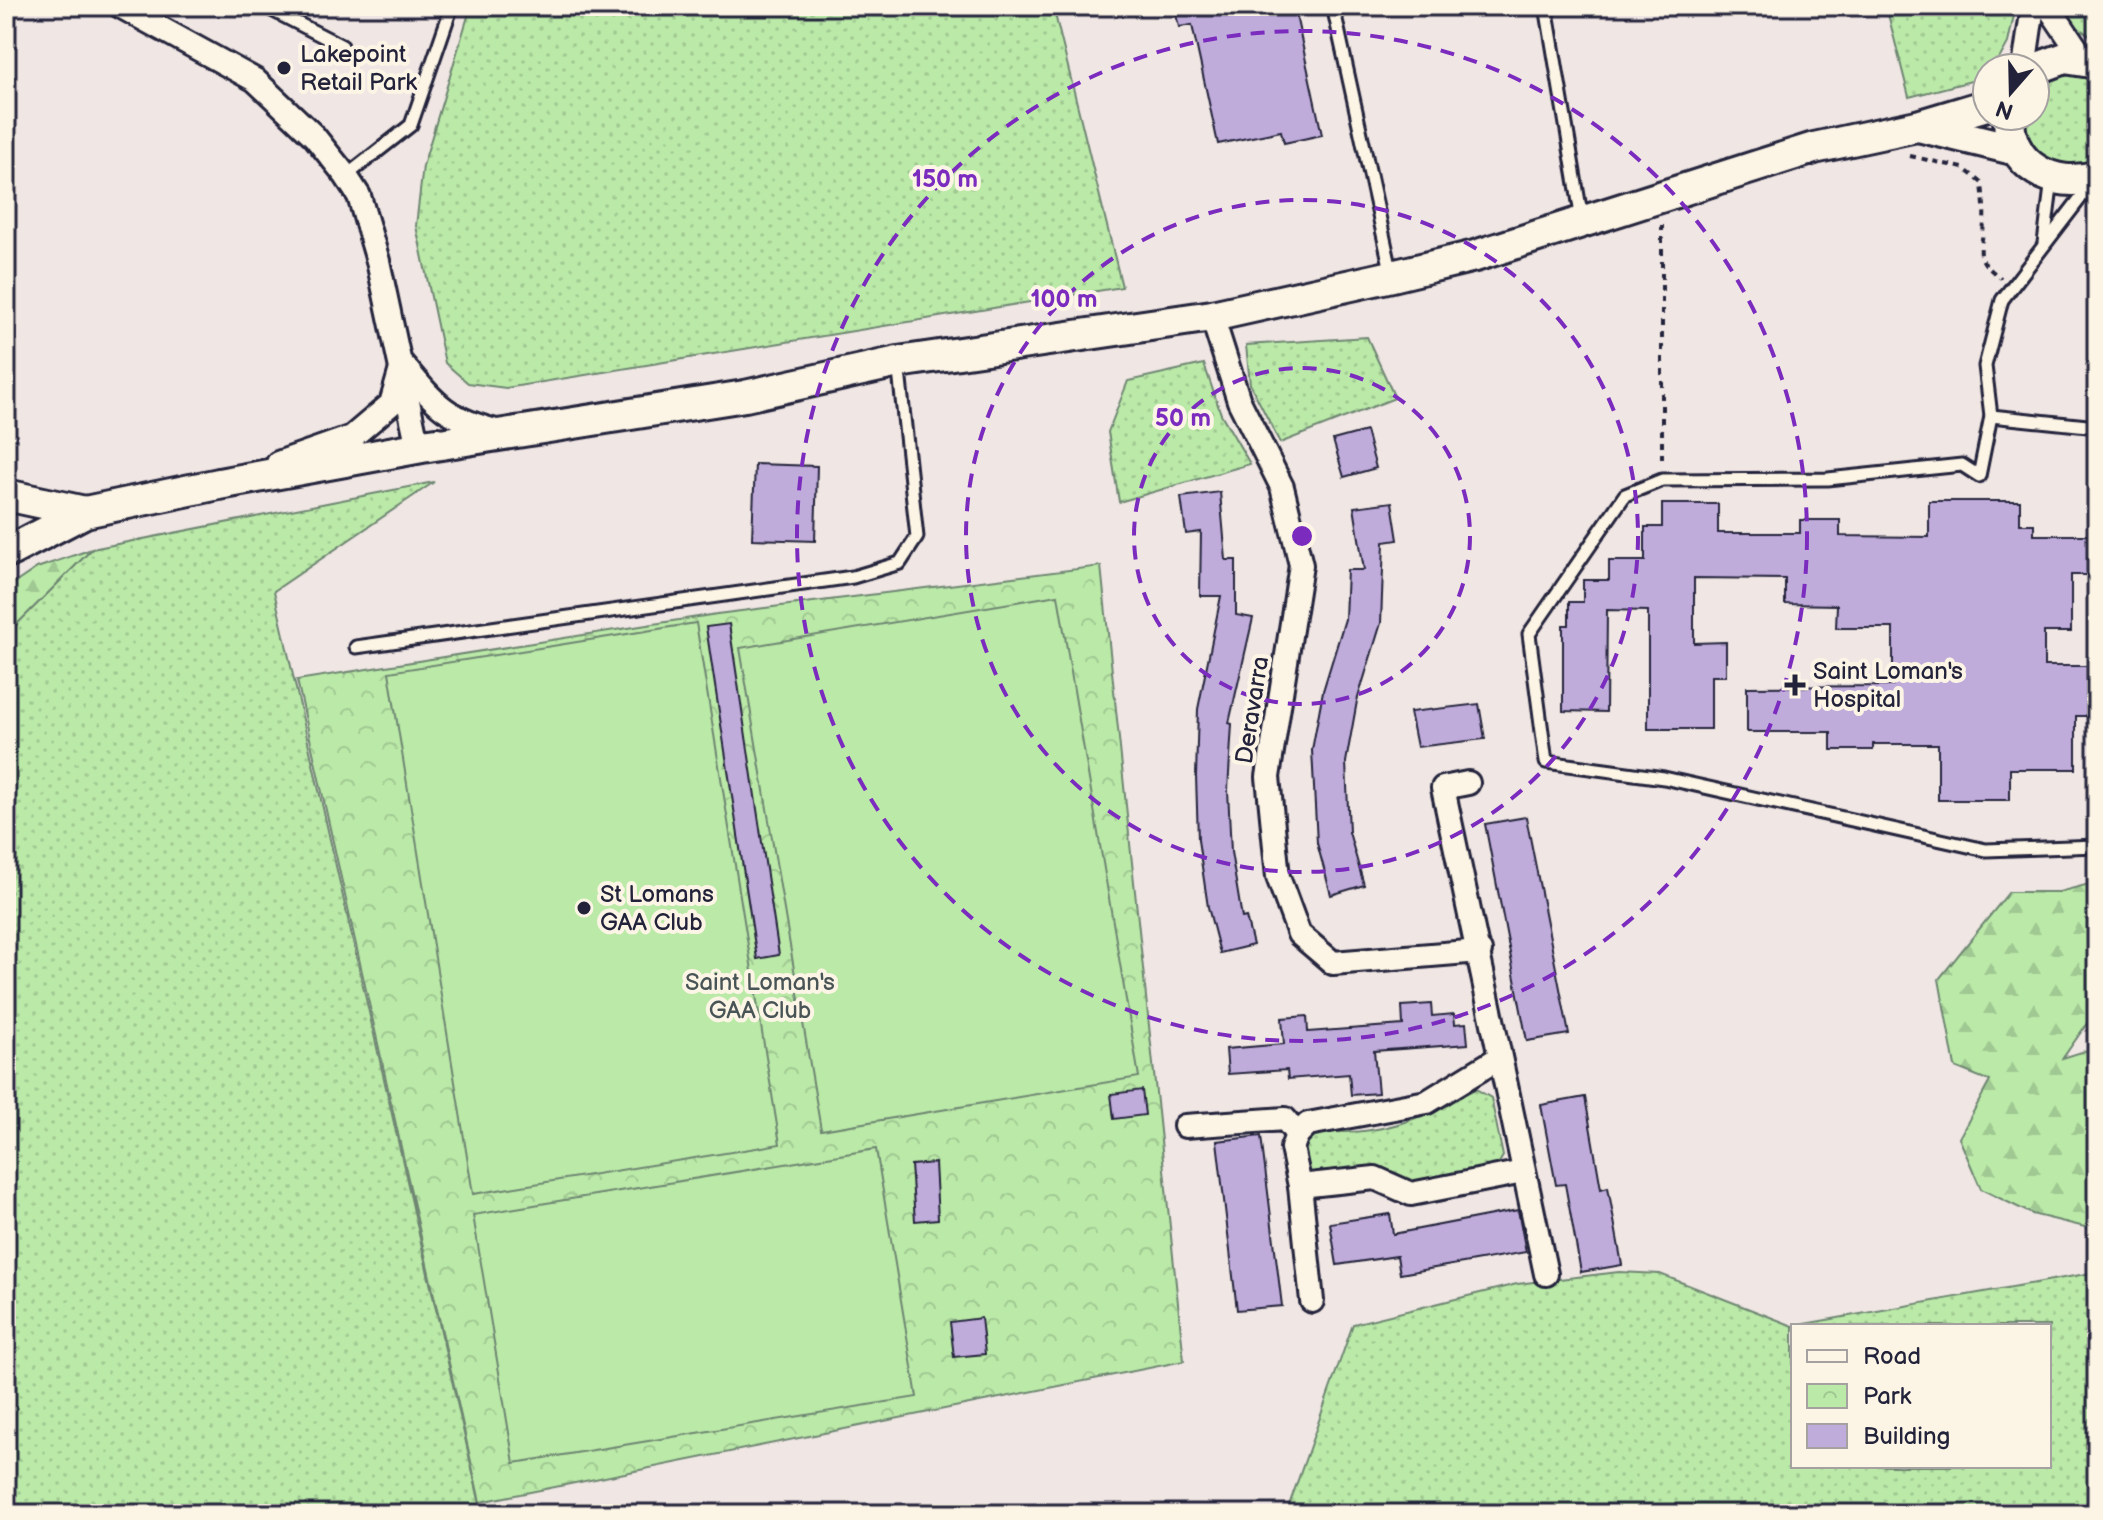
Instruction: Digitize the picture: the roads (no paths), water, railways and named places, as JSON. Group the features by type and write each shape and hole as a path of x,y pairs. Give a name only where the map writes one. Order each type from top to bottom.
{"street":[{"path":"120,6 255,80 314,136 359,196 418,439 475,438"},
{"path":"2026,52 2033,6"},
{"path":"2048,6 2090,61"},
{"path":"2051,63 2065,58 2090,61"},
{"path":"6,553 85,512 219,484 475,438 745,396 898,362 1212,316 1392,276 1475,256 1814,148 1917,126 1971,110"},
{"path":"1917,126 2017,150"},
{"path":"2013,132 2017,150 2028,164 2052,179 2067,181 2097,176"},
{"name":"Deravarra","path":"1212,316 1239,401 1282,487 1301,565 1268,777 1278,877 1299,934 1333,963 1480,951"},
{"path":"402,364 439,408 473,425 505,433"},
{"path":"219,484 352,437 391,404 402,364"},
{"path":"6,495 85,512"},
{"path":"1468,783 1443,788 1480,951 1499,1058 1546,1274"},
{"path":"1312,1301 1300,1186 1292,1148 1297,1135 1308,1124 1427,1102 1499,1058"},
{"path":"1185,1126 1285,1119 1297,1135"},
{"path":"1300,1186 1375,1178 1411,1194 1523,1172"}],"lane":[{"path":"264,6 342,46"},
{"path":"346,176 411,125 452,6"},
{"path":"1333,6 1392,276"},
{"path":"1546,6 1582,221"},
{"path":"2097,176 2002,300 1985,366 1991,416 1979,476 1962,465 1828,479 1662,480 1625,495 1529,634 1546,762 1664,778 1986,850 2097,846"},
{"path":"2044,248 2052,179"},
{"path":"356,647 853,577 900,563 917,537 898,362"},
{"path":"1991,416 2097,427"}],"place":[{"name":"Lakepoint Retail Park","path":"284,68"},
{"name":"Saint Loman's Hospital","path":"1795,685"},
{"name":"St Lomans GAA Club","path":"584,908"}],"park label":[{"name":"Saint Loman's GAA Club","path":"760,996"}]}
